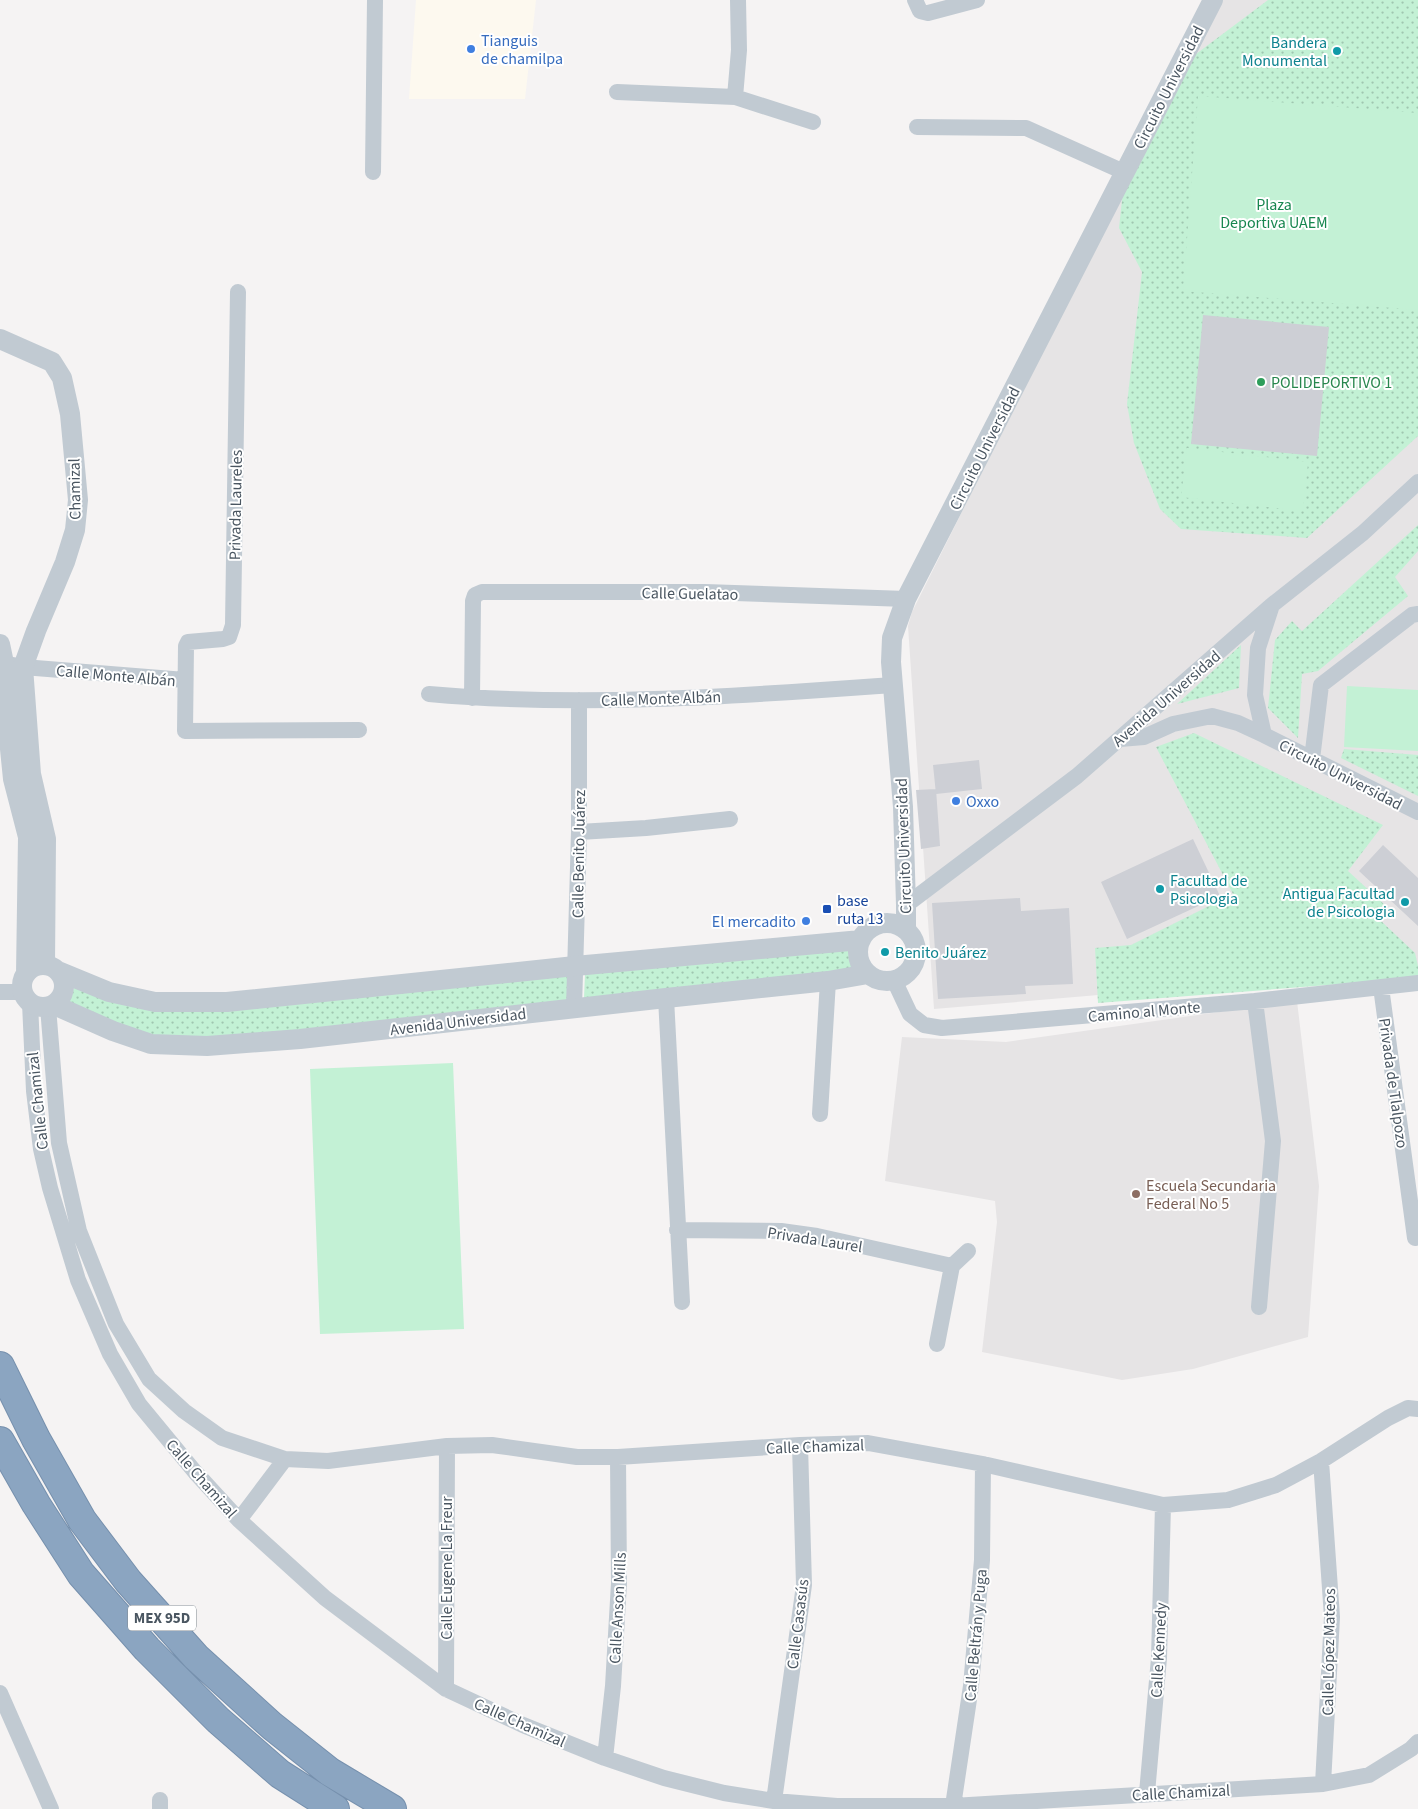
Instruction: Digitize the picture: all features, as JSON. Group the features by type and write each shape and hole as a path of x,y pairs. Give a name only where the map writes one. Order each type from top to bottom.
{"highway":[{"name":"MEX 95D","path":"0,1366 36,1439 82,1520 128,1581 196,1657 272,1726 330,1772 392,1809"},
{"name":"MEX 95D","path":"0,1441 36,1504 82,1574 147,1649 218,1720 280,1774 335,1809"}],"street":[{"path":"373,172 375,0"},
{"path":"735,98 739,50 738,0"},
{"path":"915,0 920,11 928,13 977,0"},
{"name":"Circuito Universidad","path":"906,929 903,807 892,686 892,638 906,599 1213,0"},
{"path":"617,92 735,98 814,122"},
{"path":"917,127 1026,128 1124,172"},
{"name":"Privada Laureles","path":"185,680 186,646 188,642 229,637 233,625 238,292"},
{"name":"Chamizal","path":"0,339 52,362 62,378 70,414 78,500 75,530 65,562 36,631 9,658"},
{"name":"Avenida Universidad","path":"906,905 1077,776 1272,605 1363,532 1418,482"},
{"name":"Calle Guelatao","path":"472,698 473,602 475,595 482,592 705,592 906,599"},
{"name":"Circuito Universidad","path":"1264,735 1255,695 1258,648 1272,605"},
{"path":"1312,759 1321,685 1412,615 1418,614"},
{"path":"0,992 61,998 64,989 63,979 51,968 46,839 31,774 9,658"},
{"name":"Calle Monte Albán","path":"9,658 185,680 185,731 359,730"},
{"name":"Calle Chamizal","path":"9,658 8,729 13,778 28,837 36,996 59,1143 79,1231 116,1324 149,1379 184,1412 222,1438 285,1459 328,1461 447,1446 492,1445 577,1457 618,1458 800,1445 868,1443 983,1464 1163,1505 1228,1500 1276,1485 1321,1461 1388,1418 1408,1408 1418,1409"},
{"name":"Calle Monte Albán","path":"430,694 472,698 579,700 725,696 892,686"},
{"name":"Calle Benito Juárez","path":"574,1008 579,832 579,700"},
{"name":"Circuito Universidad","path":"1120,739 1144,737 1173,724 1212,716 1238,723 1264,735 1418,812"},
{"path":"579,832 646,828 730,819"},
{"path":"880,923 894,923 906,929 916,944 914,962 910,970 894,980 885,981 868,974 859,958 858,948 869,929 880,923"},
{"path":"36,996 31,969 51,968 109,992 155,1002 228,1002 575,966 861,940"},
{"name":"Avenida Universidad","path":"36,996 78,1017 151,1044 207,1046 300,1039 828,981 868,974"},
{"name":"Camino al Monte","path":"894,980 910,1014 924,1025 942,1028 1255,1001 1418,983"},
{"path":"820,1114 828,981"},
{"name":"Privada de Tlalpozo","path":"1381,987 1415,1238"},
{"name":"Calle Chamizal","path":"36,996 31,1042 41,1149 50,1188 78,1280 110,1354 139,1404 194,1472 239,1520 325,1598 446,1689 523,1725 604,1758 664,1778 724,1793 774,1801 837,1806 953,1806 1323,1784 1369,1775 1411,1749 1418,1742"},
{"path":"666,998 682,1302"},
{"path":"1255,1001 1273,1141 1259,1307"},
{"name":"Privada Laurel","path":"677,1230 781,1231 826,1238 952,1266"},
{"path":"937,1344 952,1266 968,1251"},
{"name":"Calle Casasús","path":"774,1801 804,1585 800,1445"},
{"name":"Calle Eugene La Freur","path":"446,1689 447,1446"},
{"name":"Calle Anson Mills","path":"604,1758 613,1686 620,1582 618,1458"},
{"path":"239,1520 285,1459"},
{"name":"Calle López Mateos","path":"1321,1461 1332,1617 1323,1784"},
{"name":"Calle Beltrán y Puga","path":"953,1806 972,1676 982,1560 983,1464"},
{"name":"Calle Kennedy","path":"1147,1793 1159,1658 1163,1505"},
{"path":"0,1693 51,1809"}],"shaded area":[{"name":"Tianguis de chamilpa","path":"416,0 536,0 525,99 409,99"},
{"path":"1217,0 1418,0 1418,968 934,1009 908,626 912,612"},
{"name":"Escuela Secundaria Federal No 5","path":"1297,1001 1319,1186 1308,1337 1193,1369 1122,1380 982,1352 997,1222 995,1201 885,1181 902,1037 1006,1042"}],"green space":[{"name":"Plaza Deportiva UAEM","path":"1268,0 1418,0 1418,436 1307,538 1181,529 1160,509 1134,443 1127,404 1142,272 1119,228 1123,191 1192,57"},
{"path":"1198,96 1418,113 1418,310 1183,291"},
{"path":"1187,448 1308,462 1303,511 1181,497"},
{"path":"1418,525 1418,551 1395,577 1408,596 1318,671 1302,674 1298,738 1268,708 1275,640 1292,621 1302,631"},
{"path":"1241,645 1239,688 1177,704"},
{"path":"1347,686 1418,690 1418,751 1344,747"},
{"path":"1194,733 1383,825 1348,871 1386,906 1380,920 1415,953 1418,978 1098,1003 1095,948 1131,945 1233,894 1156,747"},
{"path":"1344,749 1418,755 1418,796 1341,758"},
{"path":"851,946 853,970 584,998 585,974"},
{"path":"569,974 567,1004 230,1039 148,1037 68,1004 75,985 148,1008"},
{"path":"453,1063 464,1329 320,1334 310,1069"}],"building":[{"name":"POLIDEPORTIVO 1","path":"1203,315 1329,327 1317,456 1191,444"},
{"path":"979,760 982,789 936,794 933,765"},
{"path":"936,789 940,846 921,849 916,790"},
{"name":"Facultad de Psicologia","path":"1193,839 1220,896 1127,939 1101,882"},
{"name":"Antigua Facultad de Psicologia","path":"1383,845 1418,878 1418,926 1359,871"},
{"path":"1020,898 1021,911 1069,908 1073,984 1025,986 1026,994 938,999 932,903"}],"place":[{"name":"Tianguis de chamilpa","path":"471,49"},
{"name":"Bandera Monumental","path":"1337,51"},
{"name":"POLIDEPORTIVO 1","path":"1261,382"},
{"name":"Oxxo","path":"956,801"},
{"name":"Facultad de Psicologia","path":"1160,889"},
{"name":"Antigua Facultad de Psicologia","path":"1405,902"},
{"name":"base ruta 13","path":"827,909"},
{"name":"El mercadito","path":"806,921"},
{"name":"Benito Juárez","path":"885,952"},
{"name":"Escuela Secundaria Federal No 5","path":"1136,1194"}]}
